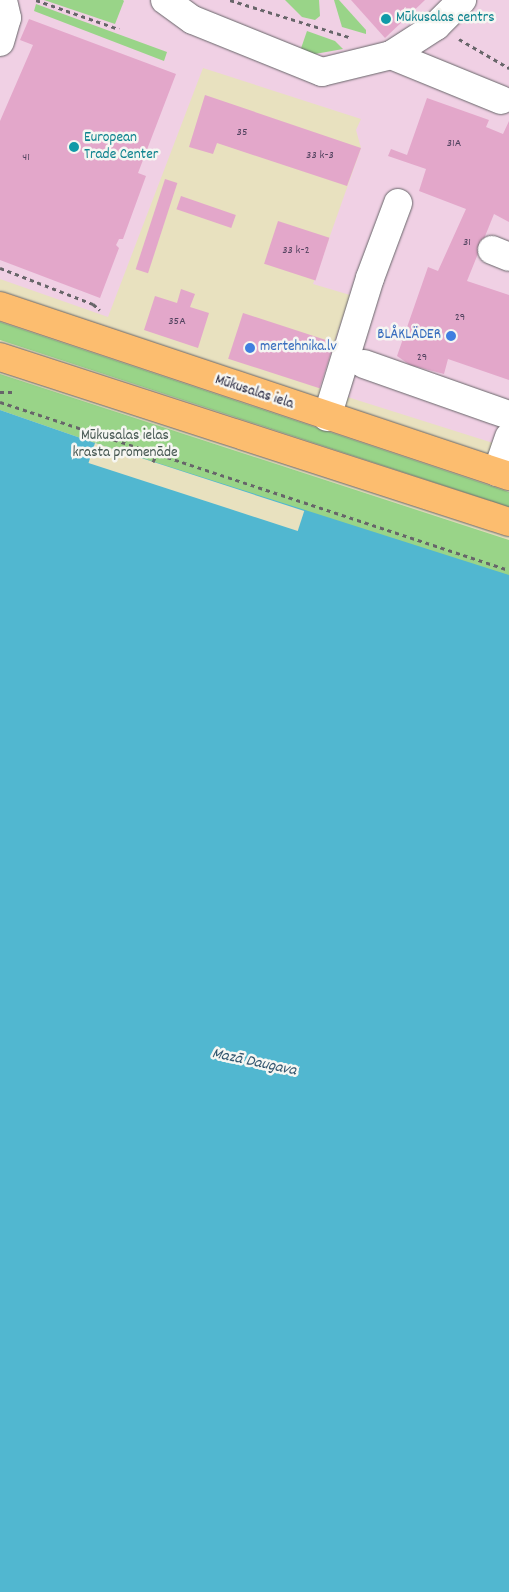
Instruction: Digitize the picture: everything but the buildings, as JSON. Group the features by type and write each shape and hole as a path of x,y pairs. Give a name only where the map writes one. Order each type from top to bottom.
{"main road":[{"name":"Mūkusalas iela","path":"0,306 327,417 503,474"},
{"path":"0,357 509,522"}],"lane":[{"path":"0,42 7,18 3,0"},
{"path":"173,2 193,20 322,72 383,57 436,26 462,0"},
{"path":"383,57 501,100"},
{"path":"327,417 370,278 398,203"},
{"path":"364,364 509,415"},
{"path":"503,474 509,437"}],"path":[{"path":"36,0 119,30"},
{"path":"230,0 371,44 383,57"},
{"path":"436,26 509,68"},
{"path":"0,268 94,304 101,312"},
{"path":"0,402 509,570"},
{"path":"153,462 156,453"}],"shaded area":[{"path":"0,0 509,0 509,448 319,388 350,295 313,284 361,148 356,130 361,119 203,68 108,317 0,279"}],"green space":[{"path":"44,0 123,0 124,1 115,24"},
{"path":"285,0 319,0 320,16 315,20 302,17"},
{"path":"334,0 339,0 366,30 366,34 342,27"},
{"path":"36,4 167,52 164,61 34,11"},
{"path":"307,31 335,41 343,49 298,57"},
{"path":"0,322 509,492 509,507 0,340"},
{"name":"Mūkusalas ielas krasta promenāde","path":"0,374 509,540 509,576 299,529 95,443 0,410"}],"water":[{"name":"Mazā Daugava","path":"0,410 95,443 509,575 509,1592 0,1592"}],"pier":[{"path":"95,443 304,511 298,531 89,463"}],"place":[{"name":"Mūkusalas centrs","path":"386,19"},
{"name":"European Trade Center","path":"74,147"},
{"name":"BLÅKLÄDER","path":"451,336"},
{"name":"mertehnika.lv","path":"250,348"}]}
